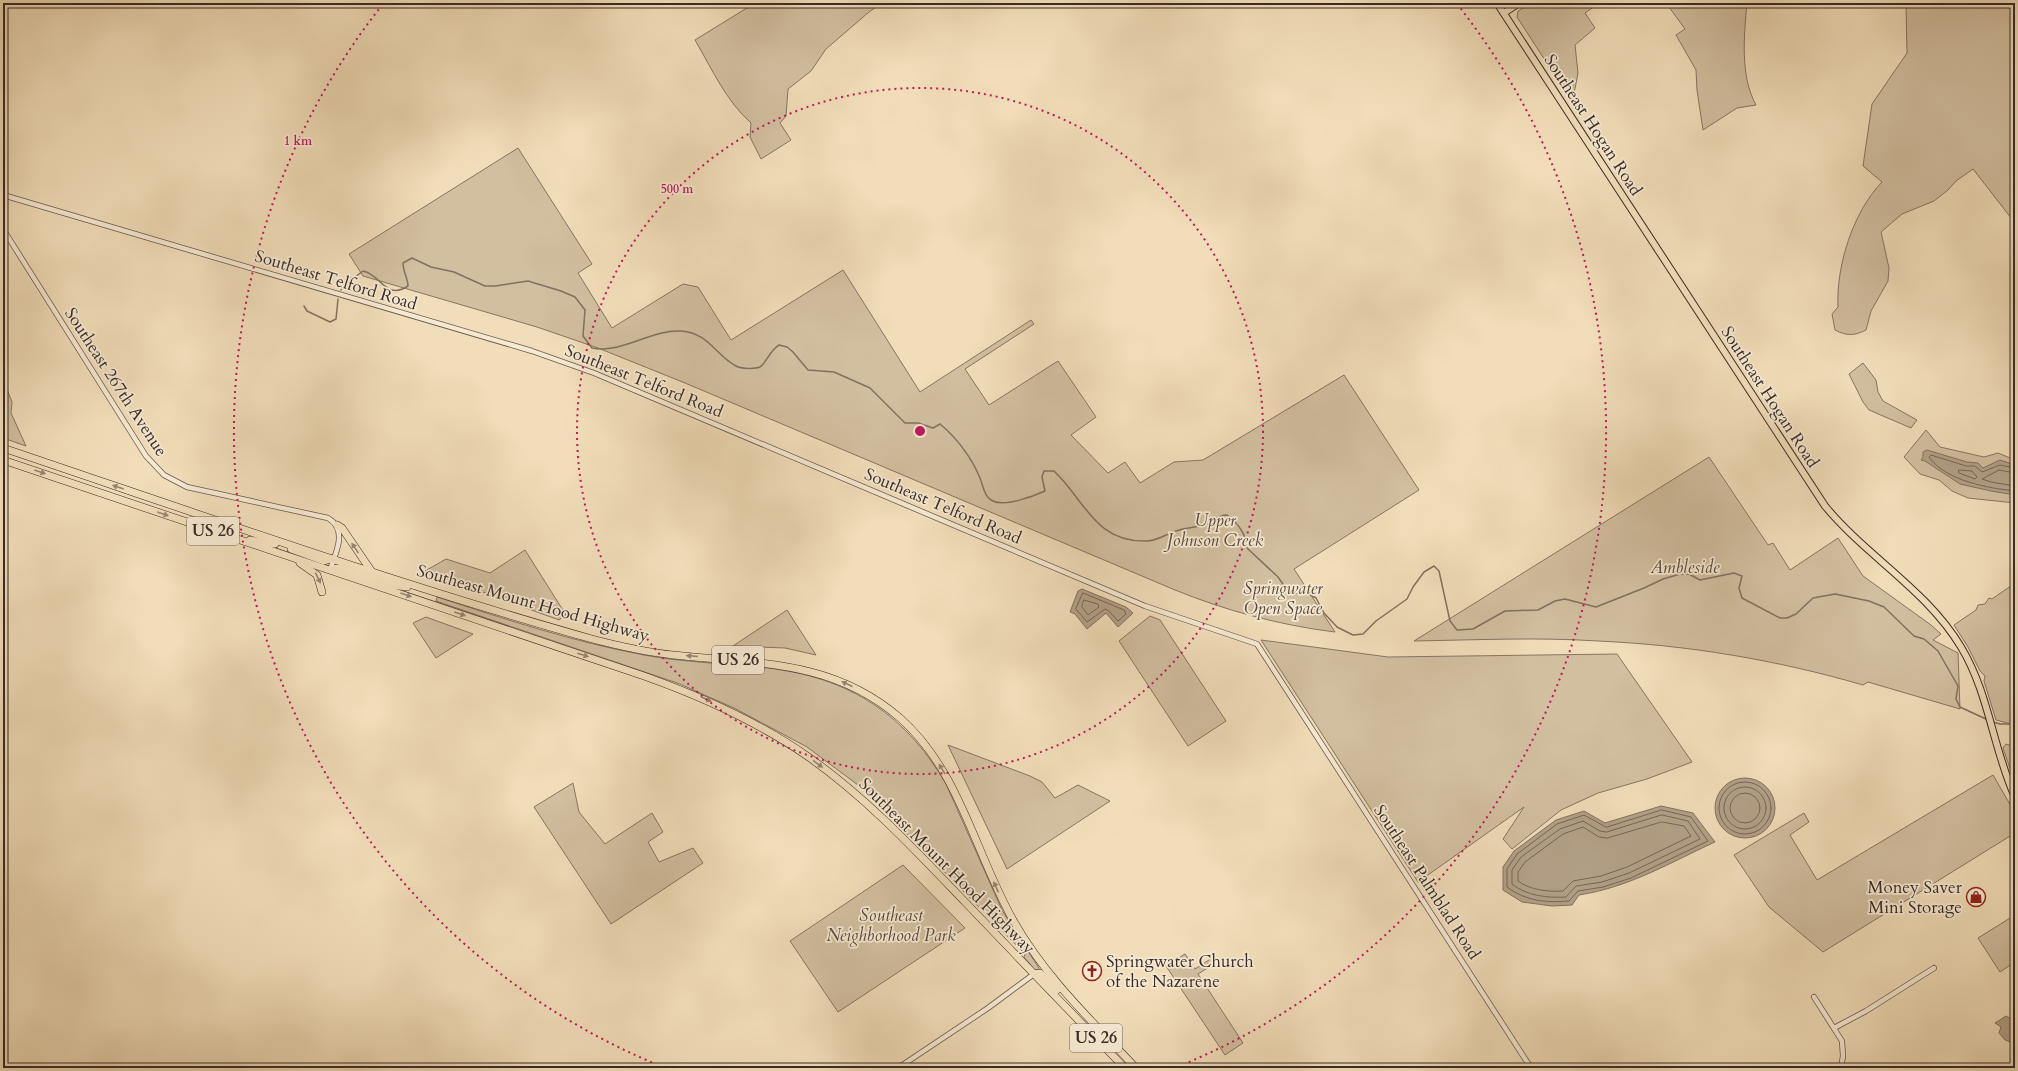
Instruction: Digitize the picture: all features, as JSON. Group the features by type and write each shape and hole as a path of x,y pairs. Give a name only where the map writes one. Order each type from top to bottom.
{"highway":[{"name":"Southeast Mount Hood Highway","path":"3,448 334,558 421,589 629,648 670,654 769,662 811,670 842,681 874,698 904,721 936,759 957,794 999,892 1016,926 1043,966 1081,1010 1136,1068"},
{"name":"Southeast Mount Hood Highway","path":"3,460 684,690 753,722 810,758 870,806 923,858 1125,1068"},
{"path":"337,525 342,528 372,572"},
{"path":"240,540 269,542 324,560 334,558"},
{"path":"284,554 315,572 320,580 322,592"},
{"path":"330,570 340,568 391,585 421,589"},
{"path":"1034,974 1040,973 1071,1005 1081,1010"}],"main road":[{"name":"Southeast Hogan Road","path":"1497,3 1825,506 1845,530 1930,608 1952,634 1973,670 2015,797"},
{"path":"1504,13 1519,3"}],"street":[{"name":"Southeast Telford Road","path":"3,195 532,352 594,373 1145,606 1257,644"},
{"name":"Southeast 267th Avenue","path":"3,230 142,450 157,469 171,480 193,490 320,515 328,518 337,525"},
{"path":"330,570 340,540 337,525"},
{"name":"Southeast Palmblad Road","path":"1257,644 1531,1068"},
{"path":"1834,1028 1866,1011 1934,968"},
{"path":"898,1068 988,1008 1034,974"},
{"path":"1814,998 1834,1028 1843,1047 1841,1068"}],"green space":[{"path":"755,3 882,3 869,12 826,49 811,71 788,89 786,116 780,123 791,140 761,159 750,137 751,123 727,95 695,40"},
{"path":"1531,3 1550,3 1572,7 1599,3 1585,13 1595,28 1575,45 1578,73 1573,99 1560,79 1559,82 1517,17 1518,11"},
{"path":"1665,3 1747,3 1744,42 1745,69 1747,81 1756,105 1737,108 1703,130 1697,90 1696,70 1676,35 1685,29 1669,7 1665,6"},
{"path":"1906,3 2015,3 2015,223 1973,169 1956,181 1948,190 1934,201 1902,214 1881,232 1889,268 1888,281 1871,311 1866,330 1854,334 1847,334 1835,330 1832,314 1838,307 1840,274 1848,240 1863,208 1882,182 1863,166 1872,104 1907,53"},
{"name":"Upper Johnson Creek","path":"518,148 592,264 578,273 612,328 683,284 698,287 731,340 843,270 920,392 1031,320 1034,324 965,369 989,405 1058,361 1096,417 1071,435 1108,473 1125,462 1140,483 1174,462 1203,460 1344,375 1419,490 1294,569 1335,632 1273,621 1234,611 1175,590 685,383 598,348 537,327 363,276 349,254"},
{"path":"1863,363 1876,380 1878,392 1883,401 1917,420 1911,428 1869,410 1863,402 1849,374"},
{"path":"3,379 12,402 11,413 26,446 3,438"},
{"path":"1926,430 1940,447 1984,457 1998,453 2015,460 2015,503 1968,498 1952,491 1939,480 1920,474 1904,457"},
{"name":"Ambleside","path":"1709,457 1768,545 1773,543 1790,570 1838,538 1863,576 1931,625 1941,634 1933,640 1958,653 1960,709 1868,682 1863,685 1798,668 1699,650 1632,643 1552,639 1414,641"},
{"path":"525,550 566,615 559,620 425,571 446,559 490,573"},
{"path":"2015,583 2015,725 1996,720 1984,681 1985,676 1980,671 1968,647 1954,625 1976,610 1978,605 1985,604 1989,598 1992,599"},
{"path":"437,597 488,614 618,650 672,659 789,671 817,678 843,688 867,700 890,716 910,735 929,758 946,784 1002,910 1040,970 1035,970 1024,957 1025,954 862,788 807,747 736,709 680,684 436,601"},
{"path":"787,610 816,655 785,648 733,646"},
{"path":"1150,616 1160,620 1226,721 1188,746 1119,641"},
{"path":"426,617 473,634 436,658 413,623"},
{"path":"1261,640 1388,657 1617,654 1692,762 1647,779 1598,793 1561,810 1512,849 1503,839 1524,807 1418,882"},
{"path":"2006,744 2015,747 2015,783 2003,748"},
{"path":"948,745 1030,776 1042,782 1055,798 1078,785 1110,801 1007,869"},
{"path":"1993,775 2015,813 2015,833 1823,952 1769,907 1734,855 1804,813 1809,822 1790,835 1817,880"},
{"path":"573,783 579,812 605,844 652,813 663,832 648,842 659,862 693,848 703,863 611,924 534,807"},
{"name":"Southeast Neighborhood Park","path":"903,865 965,928 838,1012 790,941"},
{"path":"2015,915 2015,962 2000,972 1978,938"},
{"path":"1185,954 1195,969 1212,958 1214,961 1214,964 1198,974 1243,1043 1225,1055 1166,966"}],"water":[{"path":"1927,450 1967,462 1978,463 1983,468 2000,460 2015,465 2015,495 1960,484 1925,461 1921,460 1923,457 1923,452"},
{"path":"1082,589 1126,607 1133,613 1118,627 1106,613 1087,629 1075,614 1070,612 1078,591"},
{"path":"1739,778 1751,778 1762,783 1770,791 1775,802 1773,820 1762,833 1751,838 1739,838 1728,833 1720,825 1715,814 1715,802 1720,791 1728,783"},
{"path":"1661,806 1693,813 1715,842 1632,880 1598,891 1579,895 1572,905 1552,906 1522,902 1503,890 1503,867 1514,851 1556,820 1584,811 1605,823"},
{"path":"2006,1016 2015,1021 2015,1044 2005,1040 1999,1033 2001,1027 1995,1023"}],"waterway":[{"path":"341,290 346,279 355,277 363,271 369,273 388,289 400,290 408,286 403,263 412,258 431,267 454,272 485,286 528,281 575,297 585,310 583,336 592,348 614,348 670,331 681,331 691,333 705,340 722,356 738,367 758,368 779,345 787,347 808,370 834,372 870,388 905,423 918,423 933,428 940,424 963,448 977,470 984,491 993,501 1005,503 1012,502 1045,491 1042,477 1044,471 1054,471 1065,482 1093,518 1115,535 1129,540 1154,540 1179,530 1207,524 1223,515 1227,515 1241,529 1247,543 1247,548 1278,577 1290,594 1305,592 1316,598 1324,613 1337,627 1353,635 1363,634 1376,621 1407,599 1413,587 1424,572 1434,566 1439,571 1450,621 1457,630 1473,629 1505,611 1538,610 1555,601 1565,599 1596,607 1663,579 1680,574 1689,574 1700,580 1734,573 1742,576 1739,588 1742,598 1780,618 1787,618 1796,614 1813,598 1835,594 1869,601 1884,607 1914,636 1924,639 1938,651 1958,686 1956,699 1960,707 1988,720"},
{"path":"304,306 307,311 330,322 336,319 338,299"},
{"path":"1993,722 2000,724 2015,724"}],"place":[{"name":"Money Saver Mini Storage","path":"1976,897"},
{"name":"Springwater Church of the Nazarene","path":"1092,971"}],"park label":[{"name":"Springwater Open Space","path":"1283,598"}]}
